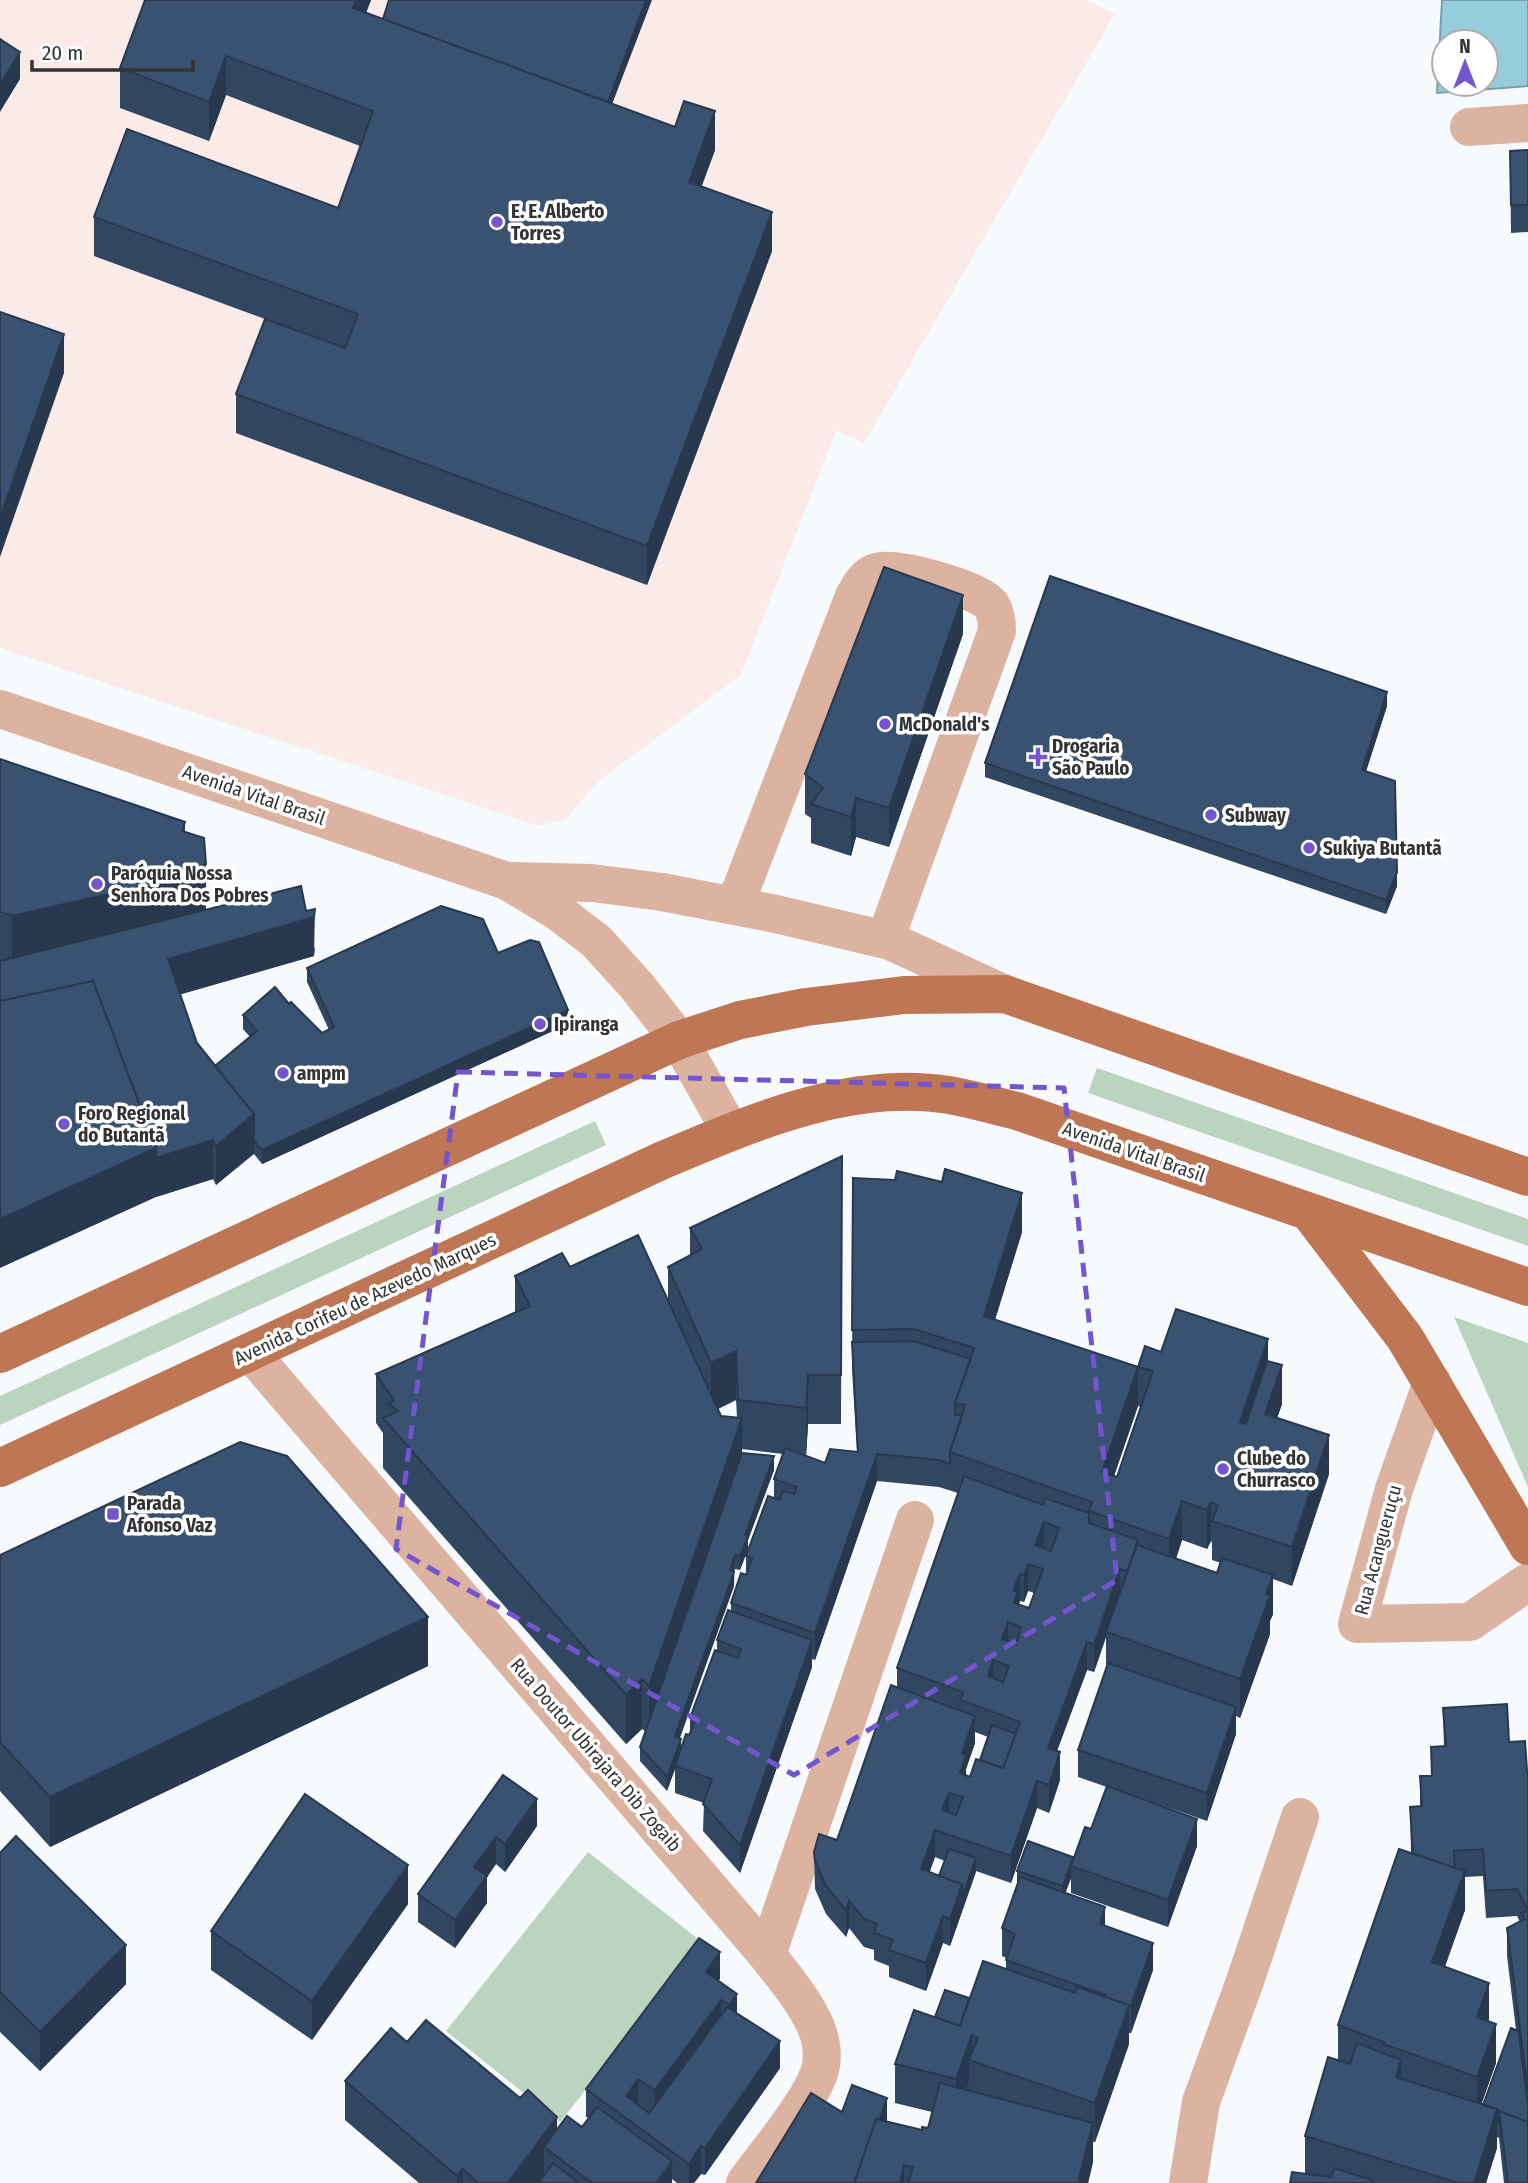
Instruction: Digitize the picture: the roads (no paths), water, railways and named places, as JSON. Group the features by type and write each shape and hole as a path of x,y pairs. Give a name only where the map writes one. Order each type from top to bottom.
{"main road":[{"name":"Avenida Vital Brasil","path":"679,1040 740,1020 806,1007 904,995 1005,994 1528,1177"},
{"path":"0,1354 679,1040"},
{"name":"Avenida Vital Brasil","path":"731,1132 852,1096 892,1092 947,1095 1017,1111 1528,1287"},
{"name":"Avenida Corifeu de Azevedo Marques","path":"0,1468 663,1160 731,1132"},
{"path":"1309,1212 1405,1338 1528,1546"}],"street":[{"path":"1469,127 1528,122"},
{"path":"735,905 859,588 864,579 877,571 898,572 970,591 990,604 998,621 997,631 885,940"},
{"name":"Avenida Vital Brasil","path":"0,709 507,881 558,912 596,941 636,985 679,1040"},
{"name":"Avenida Vital Brasil","path":"507,881 592,883 735,905 885,940 1005,994"},
{"path":"679,1040 731,1132"},
{"name":"Rua Doutor Ubirajara Dib Zogaib","path":"250,1352 767,1955 799,1996 817,2029 822,2050 820,2069 809,2094 745,2183"},
{"name":"Rua Acangueruçu","path":"1432,1382 1394,1489 1357,1624 1470,1622 1528,1582"},
{"path":"767,1955 915,1520"},
{"path":"1188,2183 1201,2102 1300,1817"}],"water":[{"path":"1442,0 1528,0 1528,86 1500,88 1500,28 1440,28"}],"place":[{"name":"E. E. Alberto Torres","path":"497,222"},
{"name":"McDonald's","path":"885,724"},
{"name":"Drogaria São Paulo","path":"1038,757"},
{"name":"Subway","path":"1211,815"},
{"name":"Sukiya Butantã","path":"1309,848"},
{"name":"Paróquia Nossa Senhora Dos Pobres","path":"97,884"},
{"name":"Ipiranga","path":"540,1024"},
{"name":"ampm","path":"283,1073"},
{"name":"Foro Regional do Butantã","path":"64,1124"},
{"name":"Clube do Churrasco","path":"1223,1469"},
{"name":"Parada Afonso Vaz","path":"113,1514"}]}
